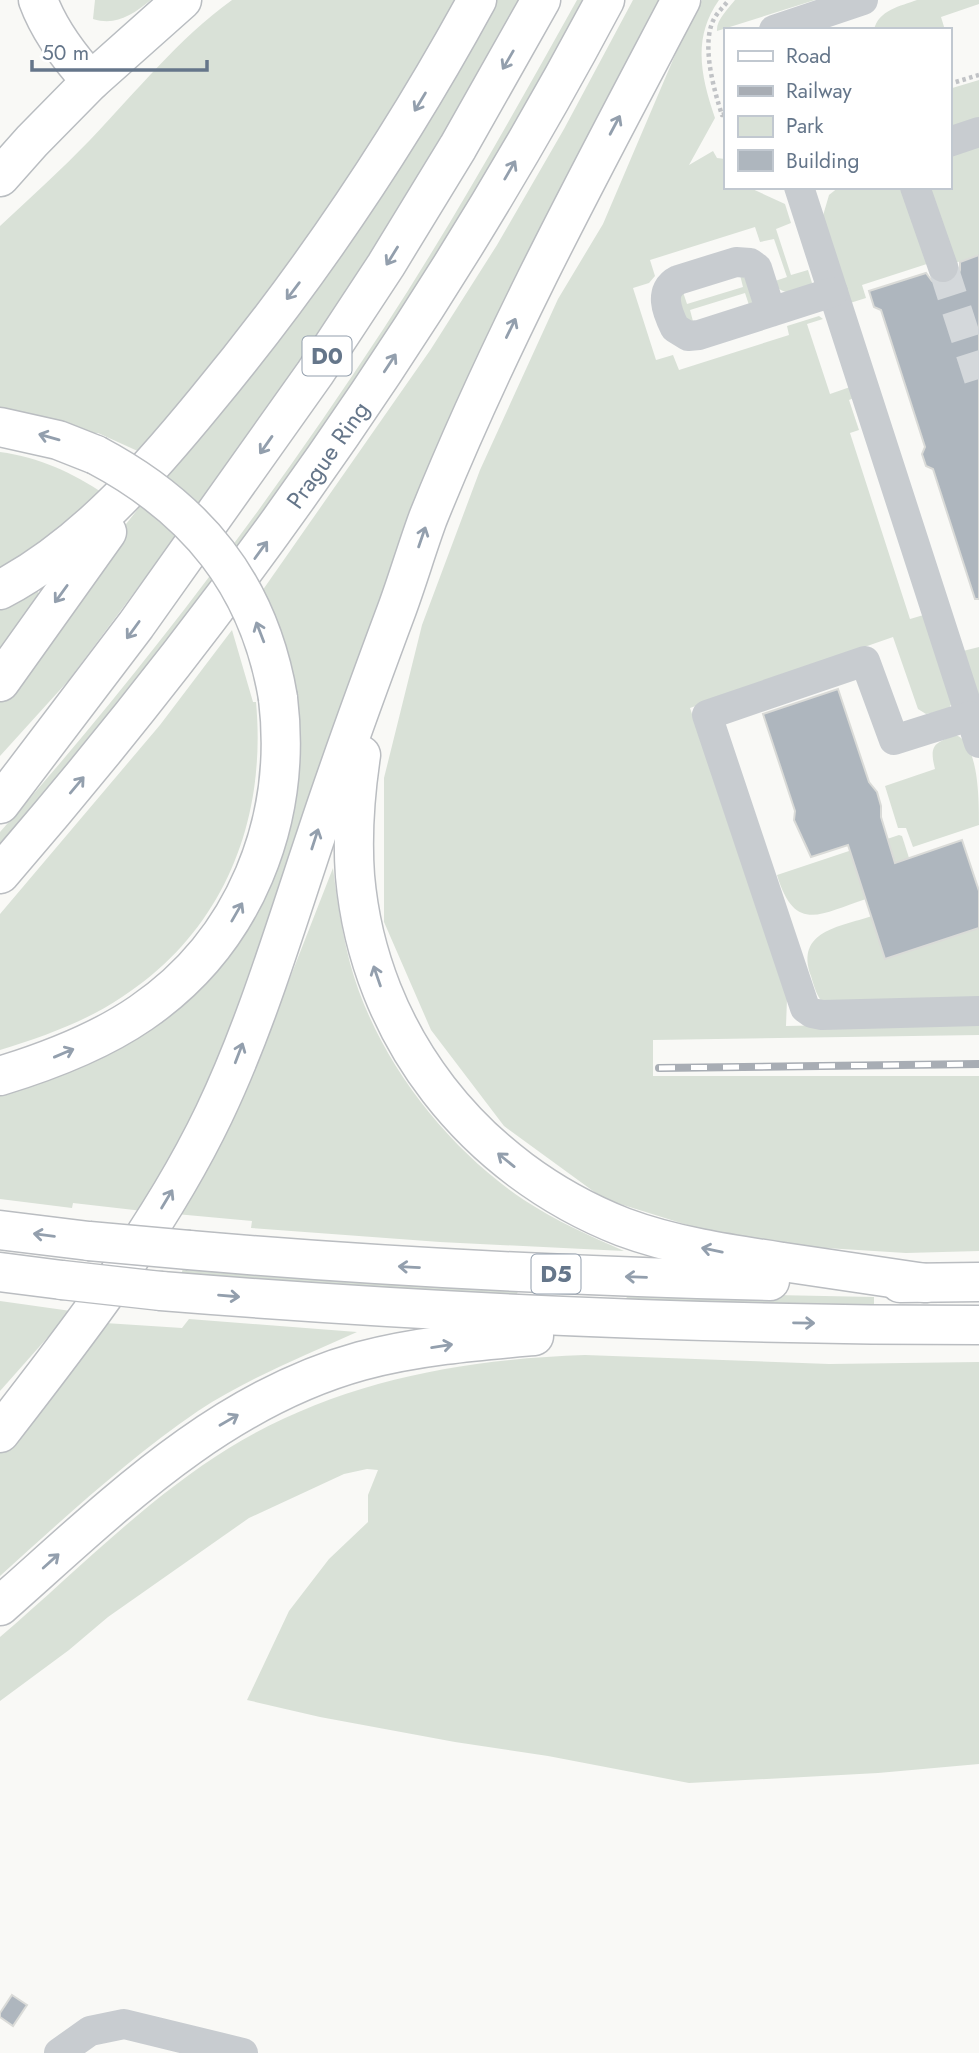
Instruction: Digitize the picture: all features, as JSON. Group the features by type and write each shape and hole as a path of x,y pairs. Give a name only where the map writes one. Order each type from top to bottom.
{"main road":[{"path":"38,0 63,46 91,81"},
{"path":"0,177 91,81 182,0"},
{"path":"0,682 174,440 254,342 334,234 408,121 477,0"},
{"name":"D0","path":"0,804 136,625 315,373 386,265 541,0"},
{"name":"Prague Ring","path":"0,874 104,753 190,644 341,437 472,234 537,124 605,0"},
{"path":"0,1433 148,1231 183,1174 225,1088 280,945 322,819 449,466 546,256 681,0"},
{"path":"0,427 48,437 96,455 128,472 158,492 206,539 238,585 259,627 278,698 281,767 271,831 265,851 250,888 215,944 180,982 141,1014 63,1054 0,1076"},
{"path":"0,590 67,548 102,516 174,440"},
{"path":"400,601 364,736 355,795 355,877 365,936 382,991 408,1045 443,1095 474,1131 510,1163 565,1199 625,1227 731,1254 925,1283"},
{"name":"D5","path":"0,1230 189,1250 527,1273 736,1280 979,1282"},
{"name":"D5","path":"0,1272 162,1291 430,1311 736,1322 979,1325"},
{"path":"0,1412 88,1316"},
{"path":"0,1606 103,1514 191,1445 244,1410 330,1371 390,1354 454,1344 736,1322"}],"street":[{"path":"783,28 859,11"},
{"path":"951,141 979,132"},
{"path":"803,189 833,292 975,729 894,740 865,661 707,715 805,1008 822,1015 979,1011"},
{"path":"916,189 943,267"},
{"path":"771,312 833,292"},
{"path":"59,2053 89,2031 124,2024 243,2053"}],"path":[{"path":"724,114 722,115 710,79 710,34 714,18 729,0"},
{"path":"951,83 979,75"}],"green space":[{"path":"95,0 151,0 116,20 101,21 93,19"},
{"path":"232,0 460,0 307,246 142,453 98,433 86,433 0,412 0,226 79,151 175,49"},
{"path":"495,0 520,0 443,140 370,258 264,419 68,681 0,756 0,696 85,576 333,262"},
{"path":"577,0 588,0 393,332 242,549 0,849 0,832 153,650 249,524 340,394 435,248"},
{"path":"633,0 663,0 237,1030 143,1211 73,1203 72,1208 0,1199 0,1086 133,1033 281,836 260,594 431,349 497,245 564,129"},
{"path":"702,0 719,0 705,29 702,43 703,73 715,118 689,165 713,151 717,158 724,159 724,189 752,189 785,204 791,223 776,229 791,275 808,270 812,283 791,292 777,287 772,282 787,277 774,239 760,242 755,227 650,260 655,276 649,283 633,288 656,360 673,355 679,370 789,335 787,326 819,316 823,319 807,324 830,394 853,386 856,397 849,400 859,430 850,433 910,619 927,614 953,701 948,710 926,714 918,709 893,637 690,708 787,999 786,1026 979,1022 979,1035 653,1040 653,1076 979,1076 979,1251 906,1253 745,1243 604,1199 504,1126 431,1030 384,922 384,778 422,625 480,470 558,299 603,224 684,34"},
{"path":"735,0 815,0 717,31 720,19"},
{"path":"917,0 979,0 979,4 941,17 944,28 875,28 885,13"},
{"path":"979,80 979,124 951,133 951,88"},
{"path":"979,138 979,255 949,265 923,189 951,189 951,147"},
{"path":"836,189 909,189 933,262 862,285 866,298 850,303 822,219 829,195"},
{"path":"739,271 756,298 750,308 745,293 690,310 694,325 686,324 677,298 682,289 687,304 743,287"},
{"path":"0,452 55,467 104,494 0,576"},
{"path":"36,590 41,596 0,654 0,610"},
{"path":"232,630 253,702 256,702 258,746 254,789 245,830 231,869 212,906 188,940 157,970 122,997 63,1028 0,1050 0,914 160,725"},
{"path":"979,647 979,702 963,651"},
{"path":"956,735 964,740 973,761 978,788 979,825 913,847 906,828 898,828 885,786 935,769 935,746"},
{"path":"902,836 909,858 886,866 872,844"},
{"path":"861,847 866,899 822,914 811,915 792,906 777,875"},
{"path":"333,868 345,940 361,998 395,1065 417,1096 467,1154 524,1200 548,1215 624,1251 440,1242 251,1228 252,1221 176,1214 247,1088"},
{"path":"872,916 979,928 979,1001 822,1002 811,976 809,949 823,933"},
{"path":"184,1265 520,1288 514,1299 181,1275"},
{"path":"629,1292 874,1297 874,1306 628,1303 626,1295"},
{"path":"0,1301 71,1311 0,1391"},
{"path":"189,1319 357,1332 256,1378 198,1411 121,1469 0,1576 0,1449 105,1323 182,1328"},
{"path":"585,1355 829,1364 979,1362 979,1764 878,1773 689,1783 320,1717 247,1700 289,1611 329,1559 368,1522 368,1495 378,1470 367,1469 344,1474 249,1518 108,1617 69,1650 0,1701 0,1637 168,1490 229,1448 312,1406 401,1378 492,1362"}],"building":[{"path":"979,255 979,599 975,599 933,469 926,466 922,454 925,447 881,310 874,307 869,291 926,273 932,281 948,284 957,278 960,262"},
{"path":"838,689 869,782 877,792 881,817 895,863 962,840 979,891 979,928 885,959 848,845 811,857 794,820 795,811 763,714"},
{"path":"12,1995 27,2005 13,2026 0,2017"}],"tunnel":[{"path":"943,267 979,379"}],"railway":[{"path":"659,1068 979,1064"}]}
